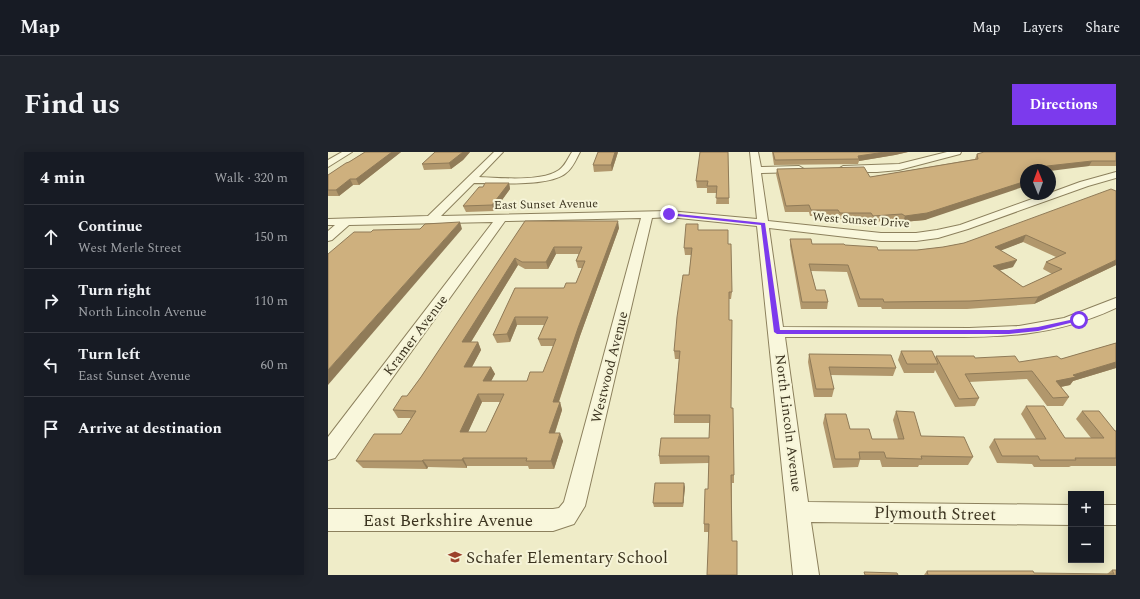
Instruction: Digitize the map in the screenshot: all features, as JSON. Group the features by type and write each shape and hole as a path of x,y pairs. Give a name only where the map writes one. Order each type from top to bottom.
{"street":[{"path":"328,164 348,152"},
{"path":"431,220 499,152"},
{"path":"470,180 527,179 552,176 565,169 576,152"},
{"name":"North Lincoln Avenue","path":"754,152 800,512 806,575"},
{"path":"832,170 891,168 957,152"},
{"path":"756,170 809,170"},
{"name":"West Sunset Drive","path":"763,224 881,237 928,236 964,227 1084,184 1116,175"},
{"name":"Westwood Avenue","path":"566,516 574,506 648,215"},
{"name":"East Sunset Avenue","path":"328,222 684,215 763,224"},
{"name":"Kramer Avenue","path":"328,452 502,218"},
{"path":"328,237 347,221"},
{"path":"777,332 1009,332 1038,329 1079,320 1116,302"},
{"name":"Plymouth Street","path":"800,512 1068,515"},
{"path":"1104,515 1116,515"},
{"name":"East Berkshire Avenue","path":"328,520 553,520 566,516"}],"building":[{"path":"365,152 392,152 356,179 350,179 336,190 328,190 328,175"},
{"path":"435,152 463,152 449,163 422,164"},
{"path":"598,152 615,152 611,165 593,165"},
{"path":"700,152 728,152 729,198 716,198 717,186 707,186 708,181 696,181"},
{"path":"773,152 885,152 858,156 859,159 775,160"},
{"path":"984,152 1116,152 1116,161 1092,161 1056,165 1020,164 1020,183 927,213 905,216 902,214 873,216 871,213 840,213 838,210 811,210 809,205 786,206 777,169 864,167 870,177 978,159 977,154"},
{"path":"485,183 509,183 492,205 463,206 479,187 483,187"},
{"path":"1111,189 1116,191 1116,260 1038,297 970,301 884,302 883,299 860,299 848,265 809,264 816,290 825,290 828,302 802,302 790,239 811,239 812,244 844,244 877,247 878,250 917,250 943,247 964,243","holes":["1026,235 1066,253 1046,262 1062,269 1023,287 993,266 1017,260 995,247"]},
{"path":"525,221 618,221 578,328 553,402 560,402 549,433 560,433 551,461 526,461 527,458 463,458 462,460 356,461 374,434 401,434 416,411 393,410 402,396 407,396","holes":["554,247 582,247 576,261 585,261 576,283 566,283 564,288 515,288 493,335 507,334 515,317 548,317 538,339 556,339 543,372 530,372 527,381 483,381 491,367 464,367 478,342 462,342 515,258 522,262 546,262","478,394 504,394 486,432 460,432"]},
{"path":"460,222 328,370 328,254 354,232 420,229 425,224"},
{"path":"686,224 698,224 698,230 728,230 728,244 731,244 732,292 729,292 729,320 732,320 731,408 733,408 734,475 731,475 732,541 737,541 737,575 707,575 709,524 704,524 705,489 708,489 709,456 659,456 661,438 709,438 710,415 674,415 680,351 674,351 677,317 683,275 689,275 692,248 684,248"},
{"path":"1116,343 1116,362 1073,375 1076,377 1056,381 1069,397 1053,398 1032,371 965,374 979,398 959,399 936,356 974,356 975,358 1015,356 1019,362 1057,356 1061,359"},
{"path":"901,351 932,351 938,364 907,364"},
{"path":"809,354 891,355 896,368 829,367 834,389 816,389"},
{"path":"1026,406 1044,406 1065,438 1104,438 1082,411 1099,411 1116,431 1116,458 1040,460 1038,456 1002,456 994,439 1046,439"},
{"path":"896,411 914,412 921,436 964,437 973,457 921,456 922,459 886,458 884,452 859,452 860,459 835,459 825,414 846,414 850,429 869,429 872,439 904,439"},
{"path":"655,483 684,483 683,503 653,503"},
{"path":"1112,570 1116,570 1116,575 928,575 927,571 1033,571 1034,573 1114,574"},
{"path":"864,572 897,573 898,575 865,575"}],"place":[{"name":"Schafer Elementary School","path":"455,557"}],"route":[{"path":"669,214 763,224 777,332 1009,332 1038,329 1079,320"}]}
